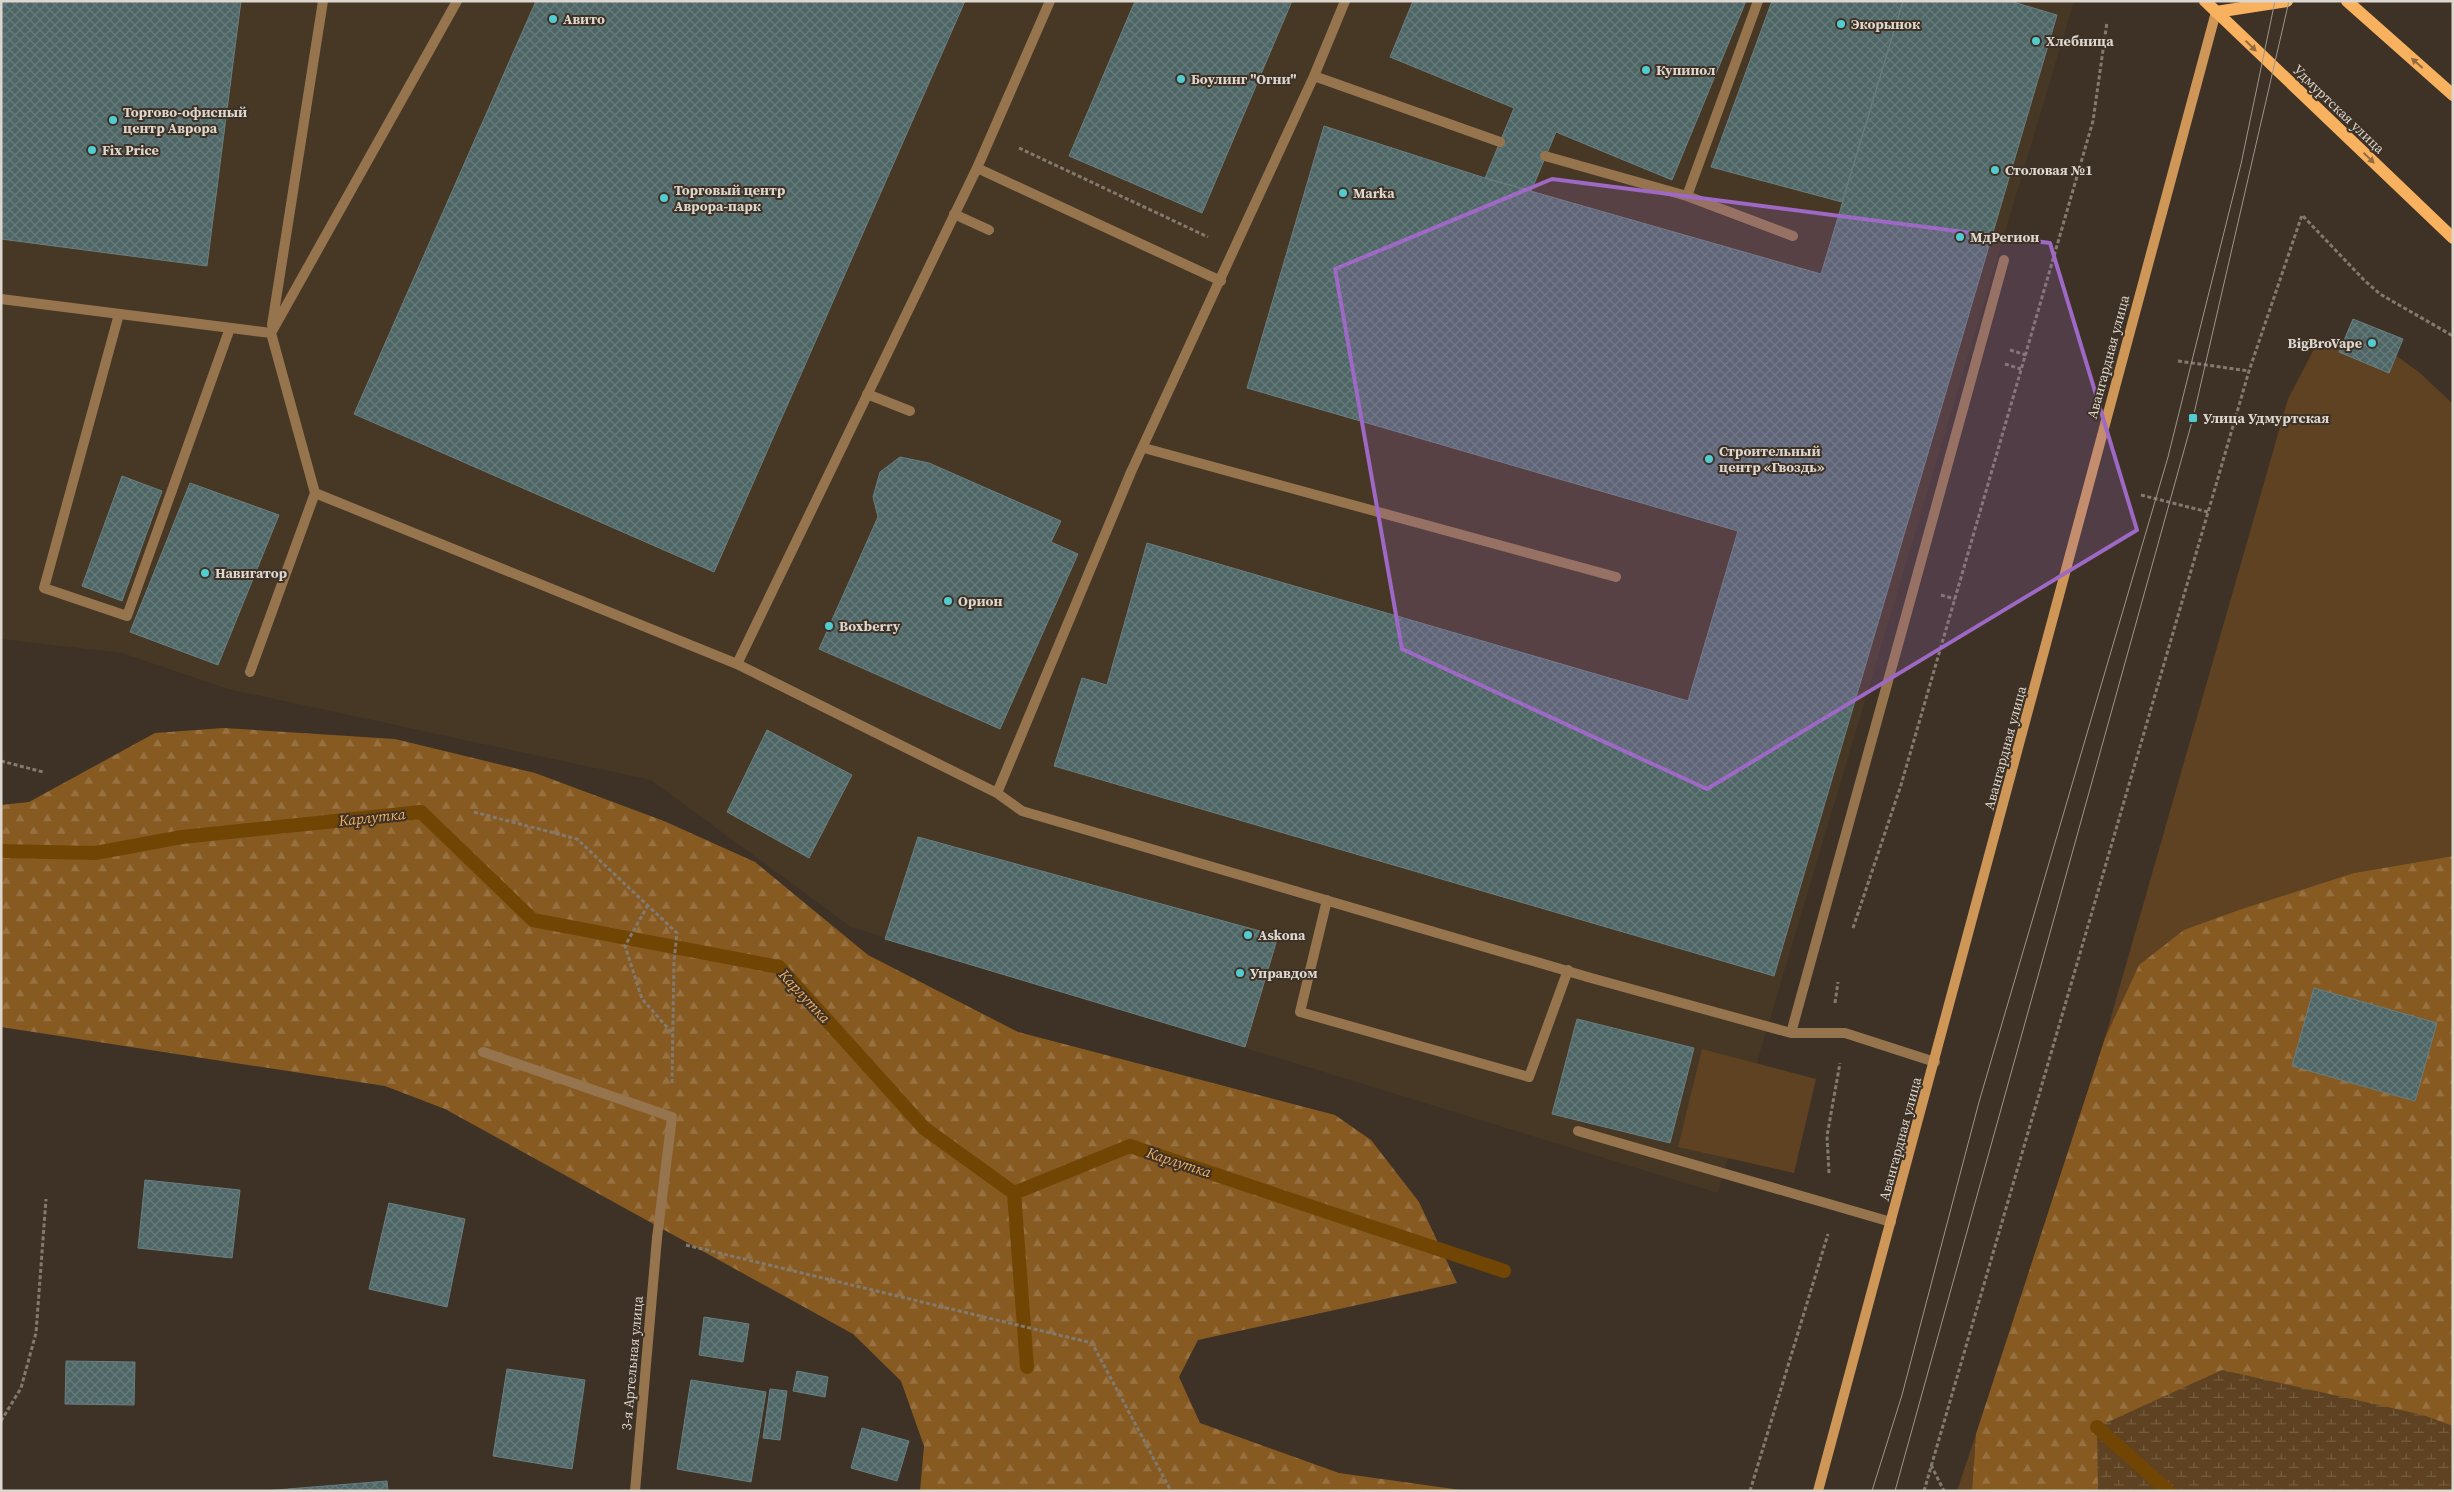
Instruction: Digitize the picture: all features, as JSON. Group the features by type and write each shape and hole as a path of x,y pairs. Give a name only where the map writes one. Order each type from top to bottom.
{"main road":[{"name":"Удмуртская улица","path":"2205,1 2217,7 2453,238"},
{"path":"2217,7 2287,1"},
{"path":"2346,1 2453,95"}],"street":[{"path":"250,672 315,493 271,334 323,1"},
{"path":"271,334 457,1"},
{"path":"737,664 977,168 1050,1"},
{"path":"997,792 1131,472 1144,448 1221,281 1314,76 1345,1"},
{"path":"1687,196 1758,1"},
{"name":"Авангардная улица","path":"1818,1491 1935,1062 2156,228 2217,7"},
{"path":"1314,76 1500,142"},
{"path":"1545,156 1687,196 1793,236"},
{"path":"977,168 1221,281"},
{"path":"954,214 989,230"},
{"path":"1791,1033 2004,260"},
{"path":"1,299 271,334"},
{"path":"119,314 44,588 127,616 230,328"},
{"path":"867,394 910,411"},
{"path":"1144,448 1616,577"},
{"path":"315,493 737,664 997,792 1022,811 1791,1033 1844,1033 1935,1062"},
{"path":"1327,900 1300,1012 1529,1076 1568,970"},
{"path":"483,1052 672,1117"},
{"name":"3-я Артельная улица","path":"635,1491 657,1238 672,1117"},
{"path":"1578,1131 1891,1222"}],"path":[{"path":"1853,930 1904,775 2093,121 2107,22"},
{"path":"991,135 1235,250"},
{"path":"1924,1491 2249,371 2302,215 2364,280 2380,294 2453,336"},
{"path":"2178,360 2249,371"},
{"path":"2142,495 2208,512"},
{"path":"1,761 43,772"},
{"path":"474,812 578,839 677,932 674,960 672,1117"},
{"path":"648,905 625,946 642,1000 673,1034"},
{"path":"1750,1491 1831,1225 1827,1136 1844,1033 1835,1005 1839,976"},
{"path":"1,1421 21,1388 36,1333 46,1199"},
{"path":"657,1238 1092,1343 1171,1491"},
{"path":"1931,1465 1944,1491"}],"highlighted area":[{"path":"1552,179 2050,243 2137,530 1707,789 1402,649 1335,269"}],"shaded area":[{"path":"1,1 2074,1 1718,1193 851,927 651,780 228,689 122,653 1,639"}],"green space":[{"path":"2332,341 2395,355 2420,373 2453,404 2453,856 2354,873 2139,965 2105,1038 2288,399 2313,351"},
{"path":"224,728 395,739 535,773 664,821 755,862 868,955 1018,1032 1335,1115 1371,1140 1419,1202 1457,1283 1198,1340 1179,1377 1200,1423 1339,1473 1468,1491 920,1491 924,1446 901,1381 853,1334 445,1109 385,1086 1,1027 1,805 29,802 155,733"},
{"path":"2453,856 2453,1491 1972,1491 1976,1434 2105,1038 2139,965 2184,930 2239,910 2354,873"},
{"path":"1702,1049 1816,1079 1794,1173 1678,1147"},
{"path":"2222,1370 2423,1415 2453,1426 2453,1491 2098,1491 2097,1427"},
{"path":"1976,1434 1972,1491 1957,1491"}],"building":[{"name":"Торгово-офисный центр Аврора","path":"1,1 241,1 207,266 1,239"},
{"name":"Торговый центр Аврора-парк","path":"536,1 965,1 714,572 354,414"},
{"name":"Боулинг \"Огни\"","path":"1135,1 1292,1 1202,213 1069,156"},
{"path":"1413,1 1746,1 1672,180 1556,132 1531,191 1485,178 1514,108 1390,57"},
{"path":"1772,1 1903,1 1842,202 1711,167"},
{"name":"Строительный центр «Гвоздь»","path":"1903,1 2010,1 2057,15 1774,976 1054,766 1082,678 1107,685 1147,543 1688,701 1738,531 1247,388 1324,126 1485,178 1821,274"},
{"path":"2353,319 2403,339 2389,373 2339,352"},
{"name":"Орион","path":"900,457 929,463 1061,521 1051,542 1078,554 1000,729 819,649 878,517 873,497 880,472"},
{"path":"122,476 162,491 122,601 82,586"},
{"name":"Навигатор","path":"190,483 279,515 218,665 130,632"},
{"path":"767,730 852,775 809,858 727,812"},
{"path":"918,837 1278,936 1245,1047 885,939"},
{"path":"2314,988 2437,1023 2415,1101 2292,1066"},
{"path":"1577,1019 1694,1048 1670,1143 1552,1114"},
{"path":"145,1180 240,1190 232,1258 138,1248"},
{"path":"389,1203 465,1219 447,1307 369,1289"},
{"path":"704,1317 749,1324 743,1362 699,1355"},
{"path":"66,1361 135,1362 134,1405 65,1404"},
{"path":"507,1369 585,1380 572,1469 493,1456"},
{"path":"797,1371 828,1377 825,1397 793,1391"},
{"path":"691,1380 766,1392 751,1482 677,1469"},
{"path":"770,1389 787,1391 780,1440 763,1438"},
{"path":"862,1428 909,1441 897,1481 851,1468"},
{"path":"387,1481 388,1491 263,1491"}],"waterway":[{"name":"Карлутка","path":"1,851 95,853 182,837 421,812 533,920 779,967 924,1128 1014,1193 1130,1146 1504,1271"},
{"path":"1014,1193 1027,1367"},
{"name":"Карлутка","path":"2097,1427 2168,1491"}],"tram line":[{"path":"1872,1491 1902,1395 1979,1102 2168,457 2241,164 2275,1"},
{"path":"1895,1491 2193,418 2289,1"}],"place":[{"name":"Авито","path":"553,19"},
{"name":"Экорынок","path":"1841,24"},
{"name":"Хлебница","path":"2036,41"},
{"name":"Купипол","path":"1646,70"},
{"name":"Боулинг \"Огни\"","path":"1181,79"},
{"name":"Торгово-офисный центр Аврора","path":"113,120"},
{"name":"Fix Price","path":"92,150"},
{"name":"Столовая №1","path":"1995,170"},
{"name":"Marka","path":"1343,193"},
{"name":"Торговый центр Аврора-парк","path":"664,198"},
{"name":"МдРегион","path":"1960,237"},
{"name":"BigBroVape","path":"2372,343"},
{"name":"Улица Удмуртская","path":"2193,418"},
{"name":"Строительный центр «Гвоздь»","path":"1709,459"},
{"name":"Навигатор","path":"205,573"},
{"name":"Орион","path":"948,601"},
{"name":"Boxberry","path":"829,626"},
{"name":"Askona","path":"1248,935"},
{"name":"Управдом","path":"1240,973"}]}
